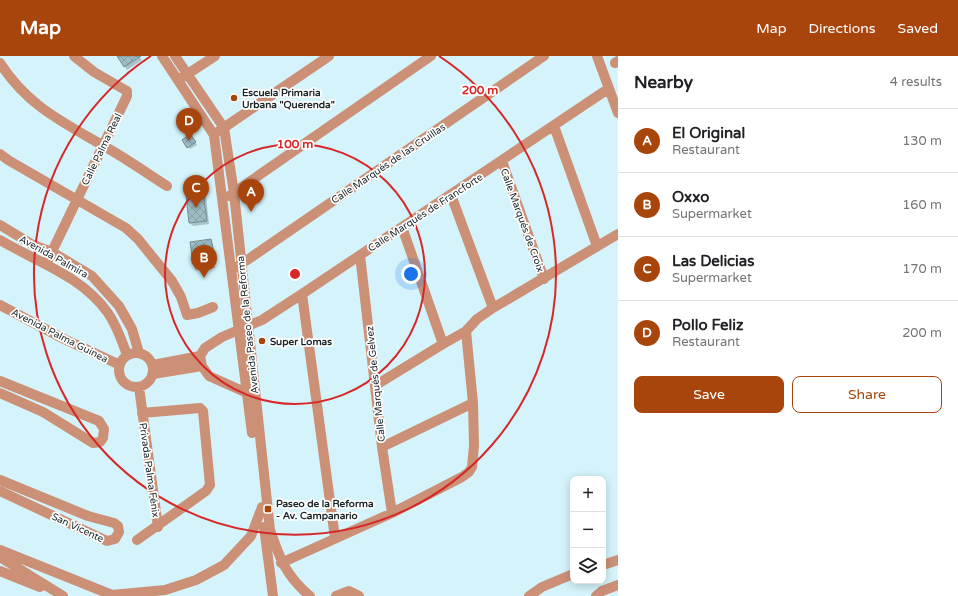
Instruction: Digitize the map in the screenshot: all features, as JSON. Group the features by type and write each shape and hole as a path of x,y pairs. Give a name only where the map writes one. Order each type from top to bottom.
{"street":[{"name":"Calle Palma Real","path":"46,264 102,145 128,96 126,91 94,72 74,56"},
{"name":"Avenida Paseo de la Reforma","path":"162,56 214,135 232,270 243,328 270,530 281,563 293,582 310,596"},
{"name":"Avenida Paseo de la Reforma","path":"175,56 224,128 234,193 240,264 247,393 273,596"},
{"path":"178,80 215,56"},
{"path":"214,135 329,56"},
{"path":"223,201 430,56"},
{"name":"Calle Marqués de las Cruillas","path":"232,270 544,56"},
{"path":"597,56 618,113"},
{"path":"0,63 26,97 63,124 102,145 167,186"},
{"name":"Calle Marqués de Francforte","path":"243,328 262,320 302,294 608,89"},
{"path":"554,126 598,246"},
{"path":"0,154 76,200 112,219 138,239 172,281 181,297 187,315 198,313 213,307"},
{"name":"Calle Marqués de Croix","path":"502,161 544,278"},
{"path":"451,195 493,308"},
{"name":"Avenida Palmira","path":"0,225 33,245 52,252 92,276 119,306 132,329 139,353"},
{"path":"402,227 443,344"},
{"path":"376,385 443,344 466,332 477,319 493,308 618,234"},
{"name":"Avenida Palmira","path":"0,240 46,264 81,285 107,312 119,333 127,355"},
{"name":"Calle Marqués de Gelvez","path":"360,255 382,446 392,514"},
{"path":"302,294 335,538"},
{"name":"Avenida Palma Guinea","path":"0,306 64,339 120,365"},
{"path":"243,328 213,342 205,348 201,361 209,376 247,393"},
{"path":"281,563 392,514 462,478 469,472 472,467 474,446 473,403 466,332"},
{"path":"139,353 148,357 153,370 148,382 139,387 130,386 123,381 119,374 120,365 127,355 139,353"},
{"path":"153,370 201,361"},
{"path":"0,380 99,421 104,429 103,438 100,442 93,443 43,412 0,393"},
{"name":"Privada Palma Fénix","path":"139,387 158,527"},
{"path":"382,446 473,403"},
{"name":"Privada Palma Fénix","path":"137,540 158,527 210,488 203,411 200,408 192,408 142,413"},
{"name":"San Vicente","path":"0,480 88,516 114,523 118,526 119,532 115,539 107,541 0,491"},
{"path":"0,550 112,595 165,590 196,580 224,565 250,536 262,507"},
{"path":"0,557 62,596"},
{"path":"606,563 618,560"},
{"path":"0,571 62,596"},
{"path":"529,596 542,588 570,575"},
{"path":"596,596 602,591 618,585"},
{"path":"336,596 349,591 359,596"}],"shaded area":[{"path":"213,253 215,268 195,270 192,256"}],"building":[{"path":"117,56 141,56 124,67"},
{"path":"190,134 196,142 187,148 182,140"},
{"path":"203,193 207,221 189,223 186,195"},
{"path":"211,239 214,252 192,256 190,242"}],"place":[{"name":"Escuela Primaria Urbana \"Querenda\"","path":"234,98"},
{"name":"Pollo Feliz","path":"189,141"},
{"name":"Las Delicias","path":"196,208"},
{"name":"El Original","path":"251,212"},
{"name":"Oxxo","path":"204,278"},
{"name":"Super Lomas","path":"262,341"},
{"name":"Paseo de la Reforma - Av. Campanario","path":"268,509"}]}
